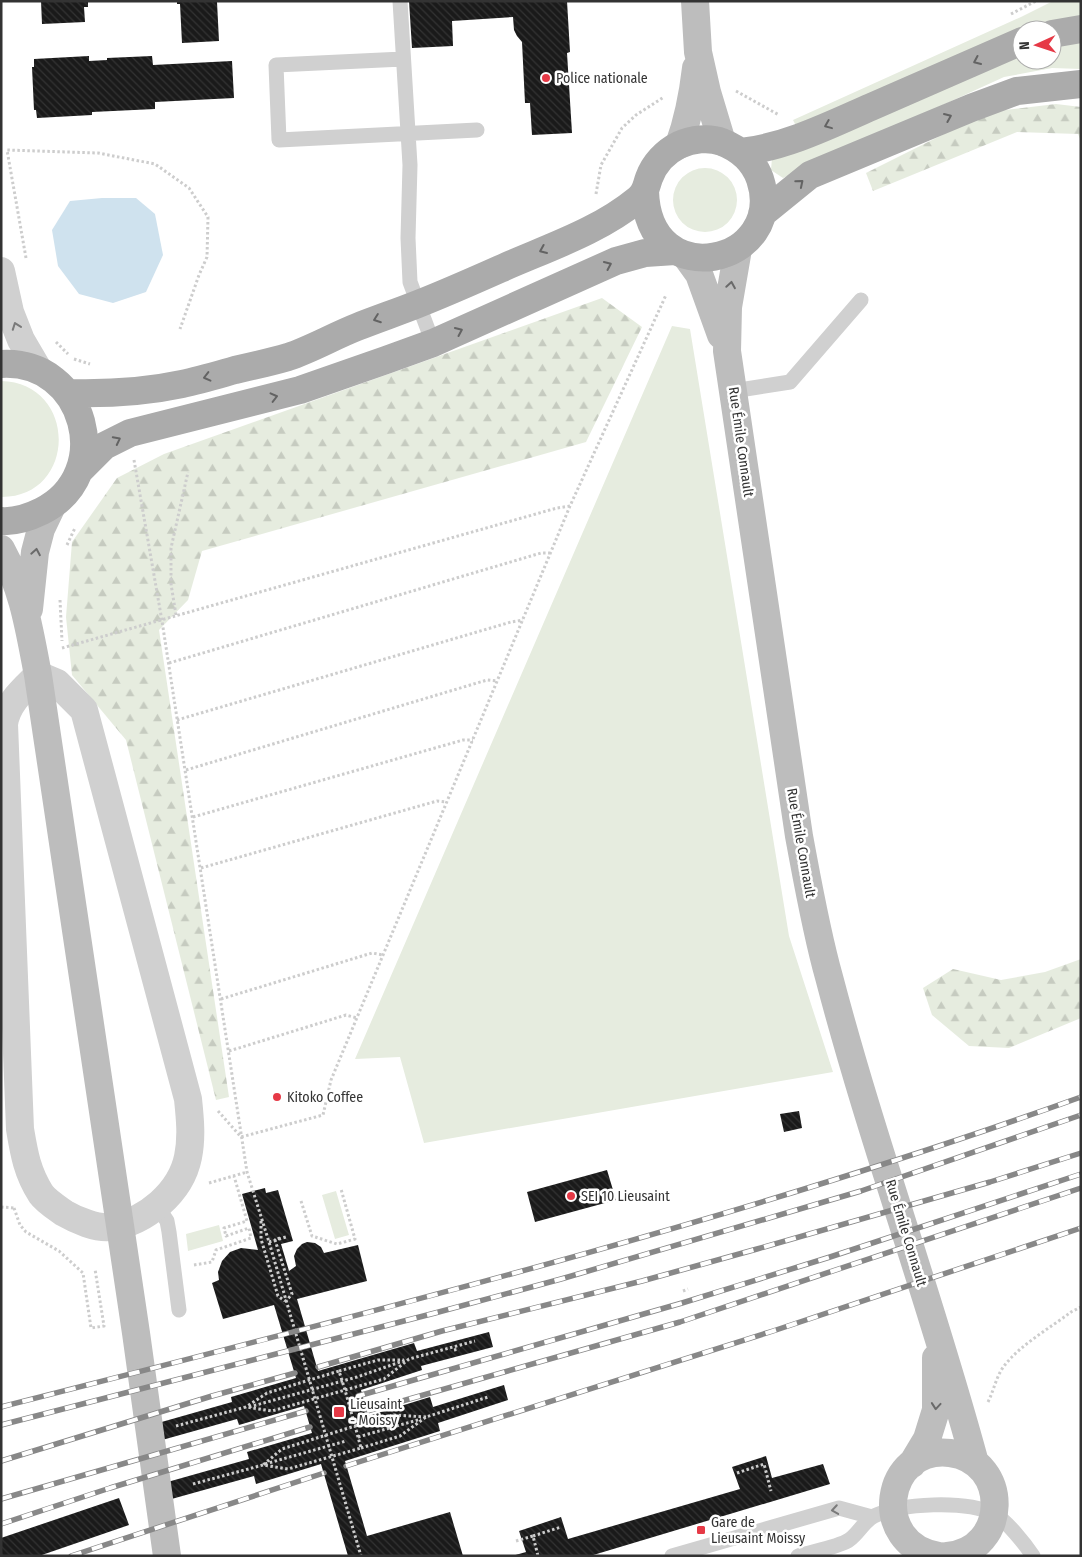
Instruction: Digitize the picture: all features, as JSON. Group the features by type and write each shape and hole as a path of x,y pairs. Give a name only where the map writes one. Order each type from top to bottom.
{"main road":[{"path":"1062,32 1081,29"},
{"path":"680,253 661,240 651,225 646,209 645,191 649,177 656,164 666,153 679,145 707,139 732,147 760,150 802,136 1012,45"},
{"path":"762,214 810,175 971,108 1017,91 1081,84"},
{"path":"1,520 30,517 52,506 69,490 80,470 104,446 130,433 300,390 433,343 616,261 645,253 680,253 704,259 721,256 738,249 757,228 764,201 758,174 751,162 732,147"},
{"path":"68,393 119,392 180,384 289,356 359,326 417,305 600,225 639,198 645,191"},
{"path":"1,364 14,363 38,369 54,379 68,393 81,417 85,444 80,470"}],"street":[{"path":"695,1 698,52 707,92 732,147"},
{"path":"679,145 685,129 693,92 698,52"},
{"name":"Rue Émile Connault","path":"738,249 728,307 727,351 799,836 826,966 849,1050 955,1386 975,1463"},
{"name":"Rue Émile Connault","path":"680,253 699,274 727,351"},
{"path":"1,271 10,312 18,333 38,369"},
{"path":"28,618 35,552 41,528 52,506"},
{"path":"1,549 12,569 28,618 38,675 167,1556"},
{"path":"38,675 57,683 84,710 188,1100 191,1129 188,1157 176,1187 157,1206 131,1222 109,1228 77,1221 59,1210 42,1195 27,1166 20,1129 4,724 8,708 15,698 38,675"},
{"name":"Rue Émile Connault","path":"882,1514 892,1498 902,1473 912,1464 928,1439 936,1410 937,1384 934,1322"},
{"path":"912,1464 923,1457 936,1453 950,1453 963,1456 975,1463 985,1473 992,1486 995,1500 994,1514 988,1531 973,1551 947,1556"},
{"path":"882,1514 901,1533 912,1549 939,1556"}],"lane":[{"path":"400,1 410,166 408,238 410,282 417,305 433,343"},
{"path":"403,59 276,65 279,140 477,130"},
{"path":"733,391 790,382 861,300"},
{"path":"157,1206 167,1221 179,1310"},
{"path":"672,1556 839,1508 882,1514 920,1505 942,1505 970,1507 994,1514 1015,1533 1033,1556"},
{"path":"798,1556 848,1541 882,1514"}],"path":[{"path":"594,203 601,165 622,128 636,115 665,96"},
{"path":"27,263 6,150 98,153 155,164 189,188 208,217 207,257 180,329"},
{"path":"241,1137 323,1115 331,1080 522,620 570,506 666,295"},
{"path":"53,339 72,358 92,365"},
{"path":"126,466 134,459 186,770 247,1172 285,1294 361,1556"},
{"path":"176,615 171,584 171,548 188,472"},
{"path":"62,648 557,508 570,506"},
{"path":"67,546 78,521"},
{"path":"169,664 541,553 551,553"},
{"path":"59,593 65,691"},
{"path":"178,720 522,620"},
{"path":"186,770 487,680 497,681"},
{"path":"193,817 462,740 472,740"},
{"path":"201,868 437,801 446,802"},
{"path":"221,999 372,953 383,955"},
{"path":"229,1051 346,1015 357,1018"},
{"path":"216,1109 241,1137"},
{"path":"203,1183 209,1184 247,1172"},
{"path":"206,1263 212,1262 216,1250 251,1238 249,1228 226,1236 224,1228 247,1221 234,1176"},
{"path":"301,1201 312,1236 336,1244 355,1239 341,1189"},
{"path":"1,1207 16,1208 20,1225 26,1232 59,1251 83,1273 91,1328 104,1326 95,1269"},
{"path":"261,1219 261,1239 278,1296 286,1302"},
{"path":"269,1242 286,1237"},
{"path":"280,1238 275,1240 292,1294 286,1302"},
{"path":"683,1291 688,1289"},
{"path":"984,1409 994,1382 1014,1355 1071,1312 1081,1307"},
{"path":"176,1426 312,1389 475,1341"},
{"path":"454,1350 459,1349"},
{"path":"245,1408 267,1393 339,1371 378,1360 410,1359"},
{"path":"245,1408 272,1410 384,1379 410,1359"},
{"path":"339,1371 361,1448"},
{"path":"358,1437 488,1397"},
{"path":"261,1465 282,1449 355,1426 394,1415 427,1417"},
{"path":"261,1465 288,1469 331,1457 400,1436 427,1417"},
{"path":"193,1484 346,1441"},
{"path":"737,1473 764,1464 771,1490"},
{"path":"516,1542 561,1527"},
{"path":"533,1536 538,1556"}],"green space":[{"path":"1053,1 1081,1 1081,20 1014,20"},
{"path":"1012,21 1012,32 797,128 793,120"},
{"path":"1081,38 1081,69 1062,68 1062,40"},
{"path":"1012,51 1012,70 1041,70 1004,77 783,178 771,170 772,158"},
{"path":"1056,104 1081,107 1081,141 1078,134 1017,132 873,191 866,173 988,112"},
{"path":"705,168 723,174 731,182 737,200 731,218 723,226 705,232 687,226 679,218 673,200 679,182 687,174"},
{"path":"602,298 642,327 586,442 202,551 188,600 159,630 229,1097 216,1100 126,740 72,675 66,617 72,542 117,478 164,454"},
{"path":"672,326 690,329 789,936 833,1072 424,1143 400,1057 355,1059"},
{"path":"1,381 27,387 45,400 55,419 59,440 55,461 44,480 26,492 1,497"},
{"path":"1081,959 1081,1018 1009,1048 969,1046 932,1015 923,988 953,969 1001,980 1045,972"},
{"path":"336,1191 349,1235 335,1239 322,1195"},
{"path":"219,1225 223,1241 188,1251 186,1234"}],"water":[{"path":"102,198 136,198 155,214 163,255 146,292 113,303 79,294 58,266 52,230 70,201"}],"building":[{"path":"41,1 88,1 88,7 84,7 85,22 42,24"},
{"path":"177,1 217,2 219,41 182,43 180,4 177,4"},
{"name":"Police nationale","path":"409,1 567,1 570,52 567,53 572,133 532,135 530,103 525,103 522,42 514,30 513,17 452,21 453,46 412,48"},
{"path":"89,56 89,61 107,60 107,58 152,56 153,65 232,61 234,98 155,102 155,109 92,112 92,115 37,118 36,110 34,110 32,67 34,67 34,59"},
{"path":"799,1111 802,1128 784,1132 780,1114"},
{"name":"SEI 10 Lieusaint","path":"607,1170 616,1200 535,1222 527,1192"},
{"name":"Lieusaint - Moissy","path":"265,1188 266,1193 278,1190 293,1241 281,1244 289,1271 296,1266 294,1256 297,1249 307,1242 315,1243 321,1247 324,1253 358,1245 367,1281 297,1299 318,1371 414,1343 417,1351 489,1332 493,1347 421,1366 422,1370 361,1390 368,1416 430,1397 433,1407 504,1385 508,1400 438,1423 440,1431 345,1461 367,1536 450,1512 463,1556 348,1556 321,1464 256,1484 254,1476 168,1500 164,1483 249,1459 247,1452 312,1433 304,1406 239,1425 237,1419 155,1442 151,1425 232,1402 231,1397 296,1378 274,1305 223,1319 212,1283 219,1280 218,1272 222,1261 230,1252 241,1248 258,1250 242,1194"},
{"path":"766,1456 772,1478 823,1464 830,1484 590,1556 512,1556 526,1552 519,1531 561,1517 568,1539 740,1489 732,1467"},
{"path":"119,1498 129,1525 39,1556 1,1556 1,1538"}],"railway":[{"path":"1,1407 545,1265 814,1186 948,1143 1081,1097"},
{"path":"1,1425 561,1279 861,1191 1081,1115"},
{"path":"318,1367 442,1331 642,1281 757,1249 990,1182 1081,1153"},
{"path":"362,1395 358,1396 682,1303 830,1257 1081,1174"},
{"path":"367,1411 680,1322 1081,1188"},
{"path":"346,1466 773,1331 1081,1228"},
{"path":"1,1461 212,1396 295,1373"},
{"path":"1,1499 306,1411"},
{"path":"1,1524 110,1488 310,1427"},
{"path":"71,1556 324,1473"}],"place":[{"name":"Police nationale","path":"546,78"},
{"name":"Kitoko Coffee","path":"277,1097"},
{"name":"SEI 10 Lieusaint","path":"571,1196"},
{"name":"Lieusaint - Moissy","path":"339,1412"},
{"name":"Gare de Lieusaint Moissy","path":"701,1530"}]}
